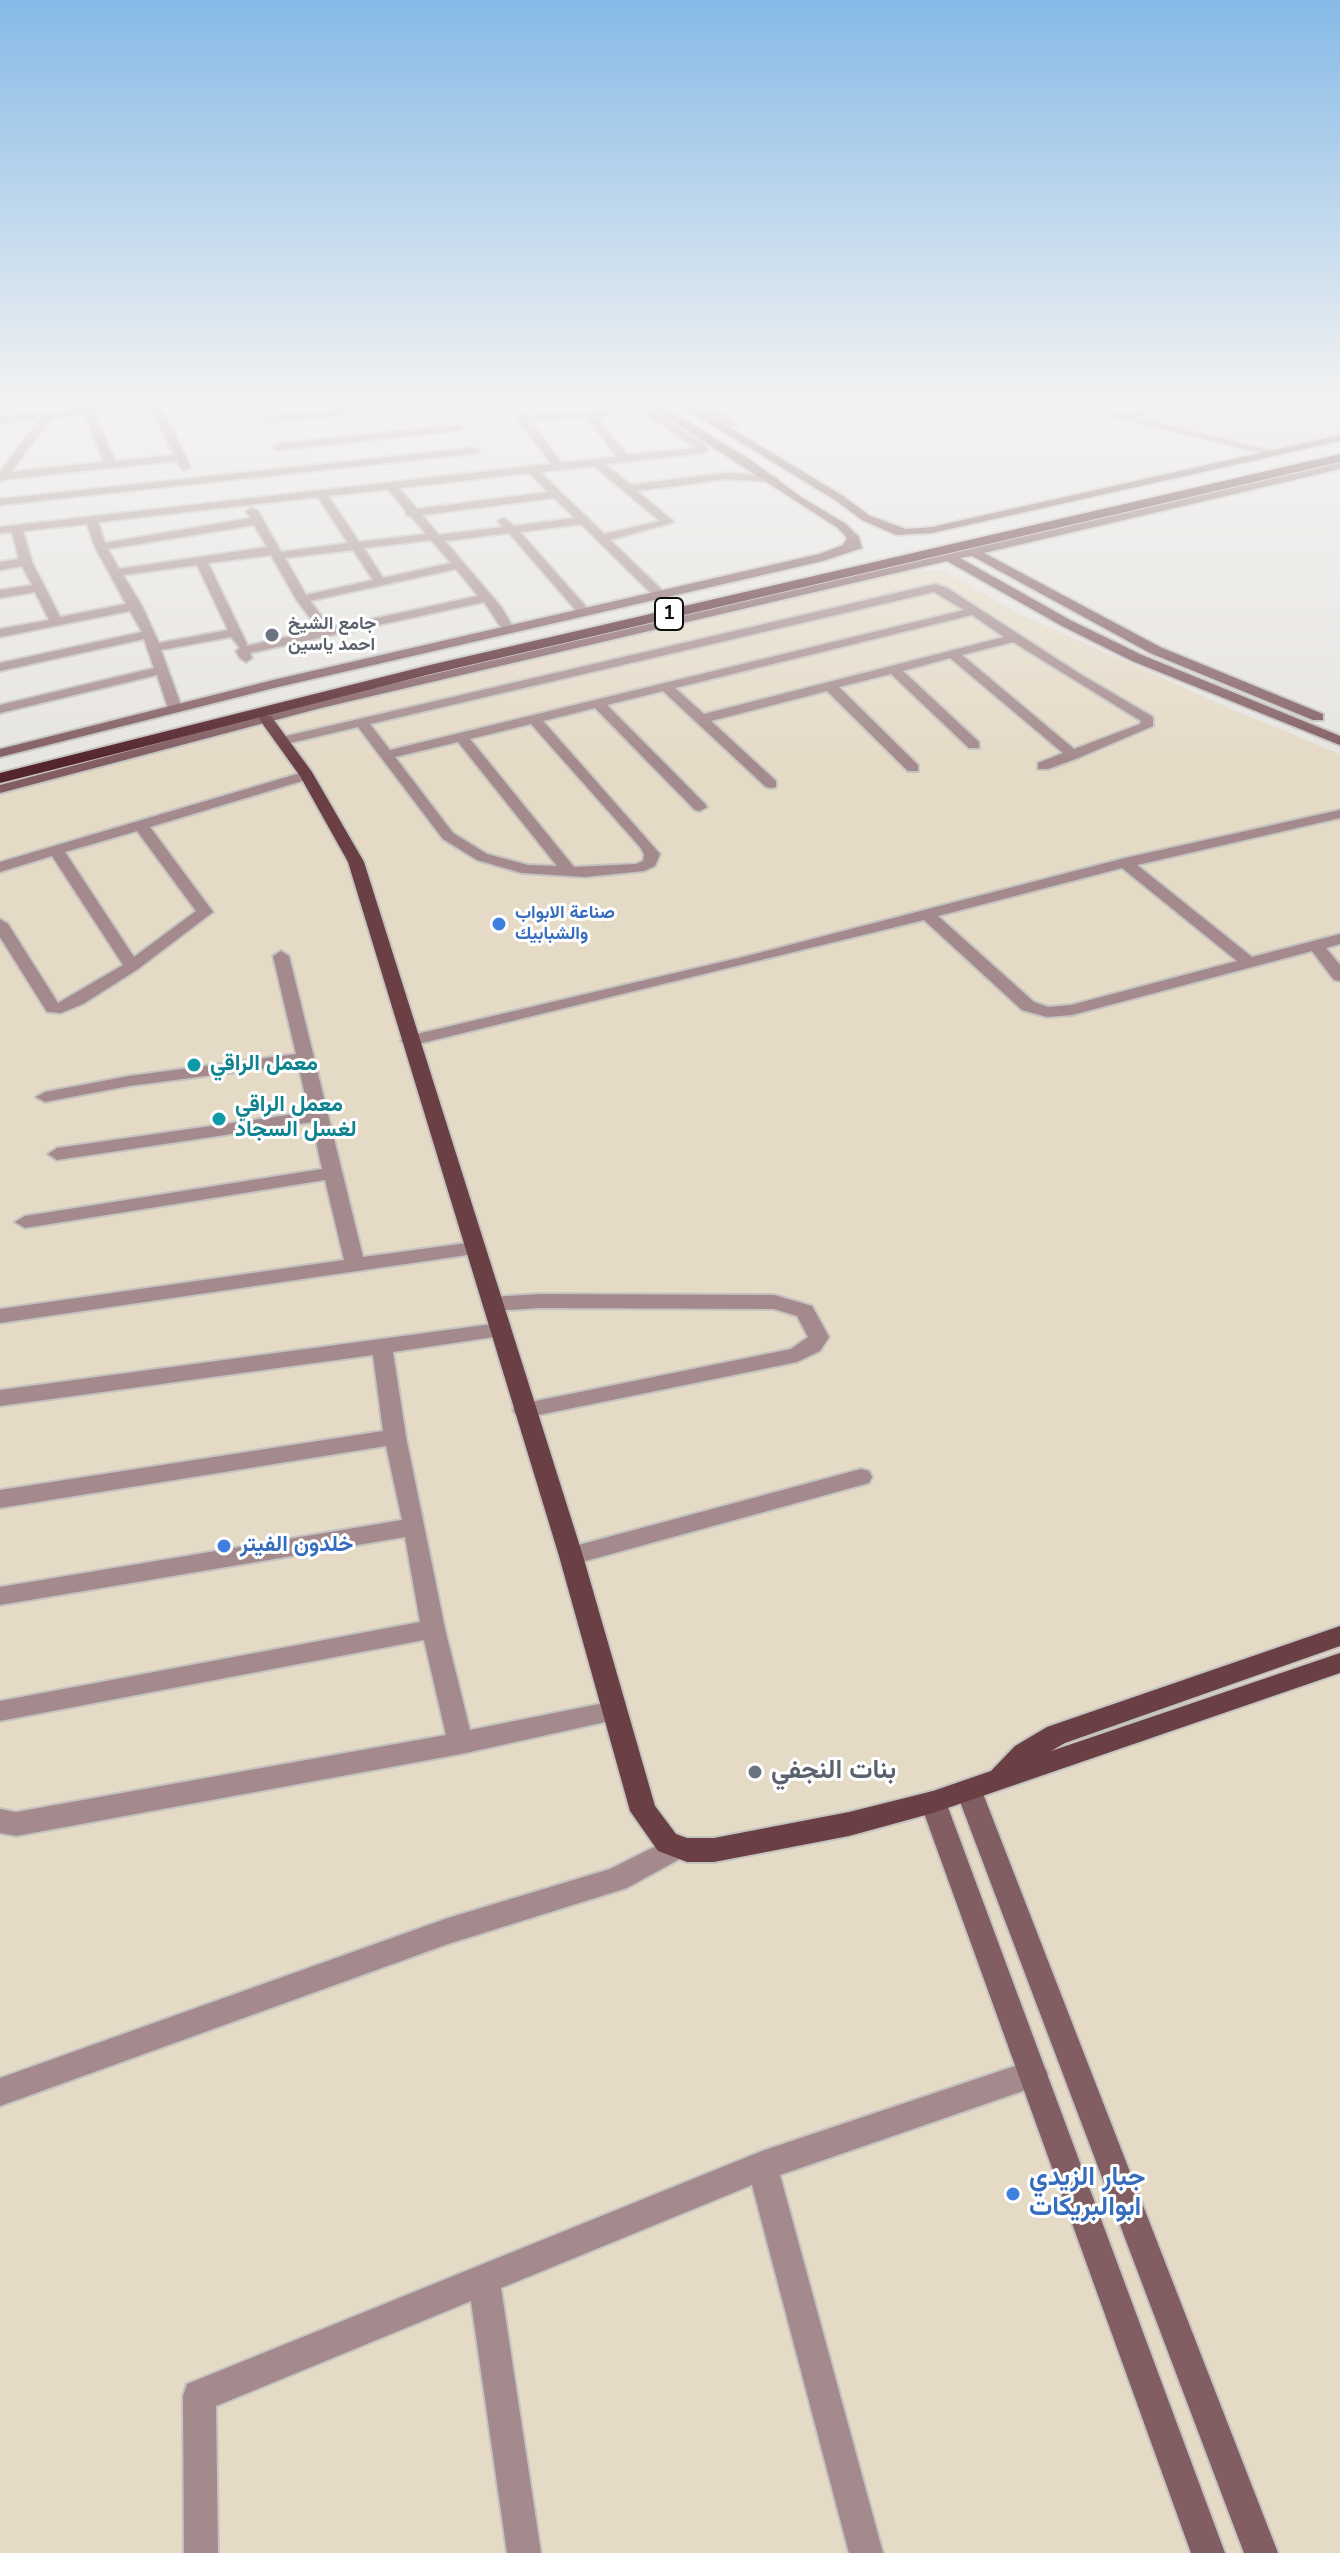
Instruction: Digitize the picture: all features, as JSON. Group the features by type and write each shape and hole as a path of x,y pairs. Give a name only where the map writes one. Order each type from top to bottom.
{"highway":[{"name":"1","path":"0,778 253,719 742,591 838,561 996,522"},
{"name":"1","path":"0,763 112,729 316,678 1085,522"}],"main road":[{"path":"834,522 853,537 856,549 838,561"},
{"path":"874,522 912,536 944,536"},
{"path":"886,528 922,531 978,522"},
{"path":"253,719 742,591 950,558 1086,522"},
{"path":"0,753 112,729 175,708 316,678 508,629 660,595 742,591 847,547 853,537"},
{"path":"974,552 1165,654 1340,726"},
{"path":"950,558 1066,623 1156,667 1340,741"},
{"path":"1066,623 1089,616"},
{"path":"253,719 282,741 307,775 356,862 571,1556 643,1811 657,1833 676,1848 714,1850 849,1824 982,1787 1340,1663"},
{"path":"0,789 106,755"},
{"path":"982,1787 1024,1754 1056,1735 1340,1636"},
{"path":"982,1787 1261,2553"},
{"path":"933,1802 1208,2553"}],"street":[{"path":"0,530 71,522"},
{"path":"92,522 101,547 136,606 175,708"},
{"path":"101,547 249,522"},
{"path":"257,522 302,599 328,633"},
{"path":"340,522 381,583"},
{"path":"420,522 459,565 508,629"},
{"path":"504,522 584,612"},
{"path":"115,573 201,560 569,522"},
{"path":"587,522 660,595"},
{"path":"603,538 667,522"},
{"path":"17,528 26,562 56,622"},
{"path":"0,667 150,641 238,638 201,560"},
{"path":"0,566 26,562"},
{"path":"302,599 459,565"},
{"path":"0,594 37,588"},
{"path":"282,741 919,590 943,591 1148,720 1146,726 1043,766"},
{"path":"246,658 242,651 485,598"},
{"path":"0,633 136,606"},
{"path":"387,755 975,611"},
{"path":"702,719 1014,638"},
{"path":"954,655 1073,755"},
{"path":"0,709 161,670"},
{"path":"895,670 974,745"},
{"path":"831,687 913,768"},
{"path":"667,688 771,784"},
{"path":"599,705 700,807"},
{"path":"363,724 448,836 482,857 527,870 639,868 650,863 652,854 535,720"},
{"path":"462,738 569,871"},
{"path":"0,867 307,775"},
{"path":"410,1041 928,915 1125,863 1340,814"},
{"path":"0,924 53,1008 61,1008 77,1000 132,966 205,912 140,824"},
{"path":"56,850 132,966"},
{"path":"1125,863 1248,962"},
{"path":"928,915 1028,1006 1047,1012 1072,1010 1340,939"},
{"path":"1316,945 1340,976"},
{"path":"281,956 355,1266"},
{"path":"45,1097 129,1081 304,1058"},
{"path":"57,1154 318,1116"},
{"path":"25,1222 333,1173"},
{"path":"0,1316 474,1248"},
{"path":"492,1304 541,1301 774,1302 805,1311 819,1337 813,1346 797,1355 524,1410"},
{"path":"0,1398 500,1330"},
{"path":"382,1346 395,1437 433,1629 461,1743"},
{"path":"0,1499 395,1437"},
{"path":"571,1556 861,1477"},
{"path":"0,1596 415,1527"},
{"path":"0,1711 433,1629"},
{"path":"0,1821 16,1824 461,1743 614,1711"},
{"path":"0,2092 448,1931 617,1879 676,1848"},
{"path":"201,2553 199,2396 762,2166 1033,2074"},
{"path":"762,2166 866,2553"},
{"path":"484,2279 524,2553"}],"shaded area":[{"path":"942,570 1024,616 1340,754 1340,2553 0,2553 0,786 119,752 281,713 905,571"}],"place":[{"name":"جامع الشيخ احمد ياسين","path":"272,635"},
{"name":"صناعة الابواب والشبابيك","path":"499,924"},
{"name":"معمل الراقي","path":"194,1065"},
{"name":"معمل الراقي لغسل السجاد","path":"219,1119"},
{"name":"خلدون الفيتر","path":"224,1546"},
{"name":"بنات النجفي","path":"755,1772"},
{"name":"جبار الزيدي ابوالبريكات","path":"1013,2194"}]}
